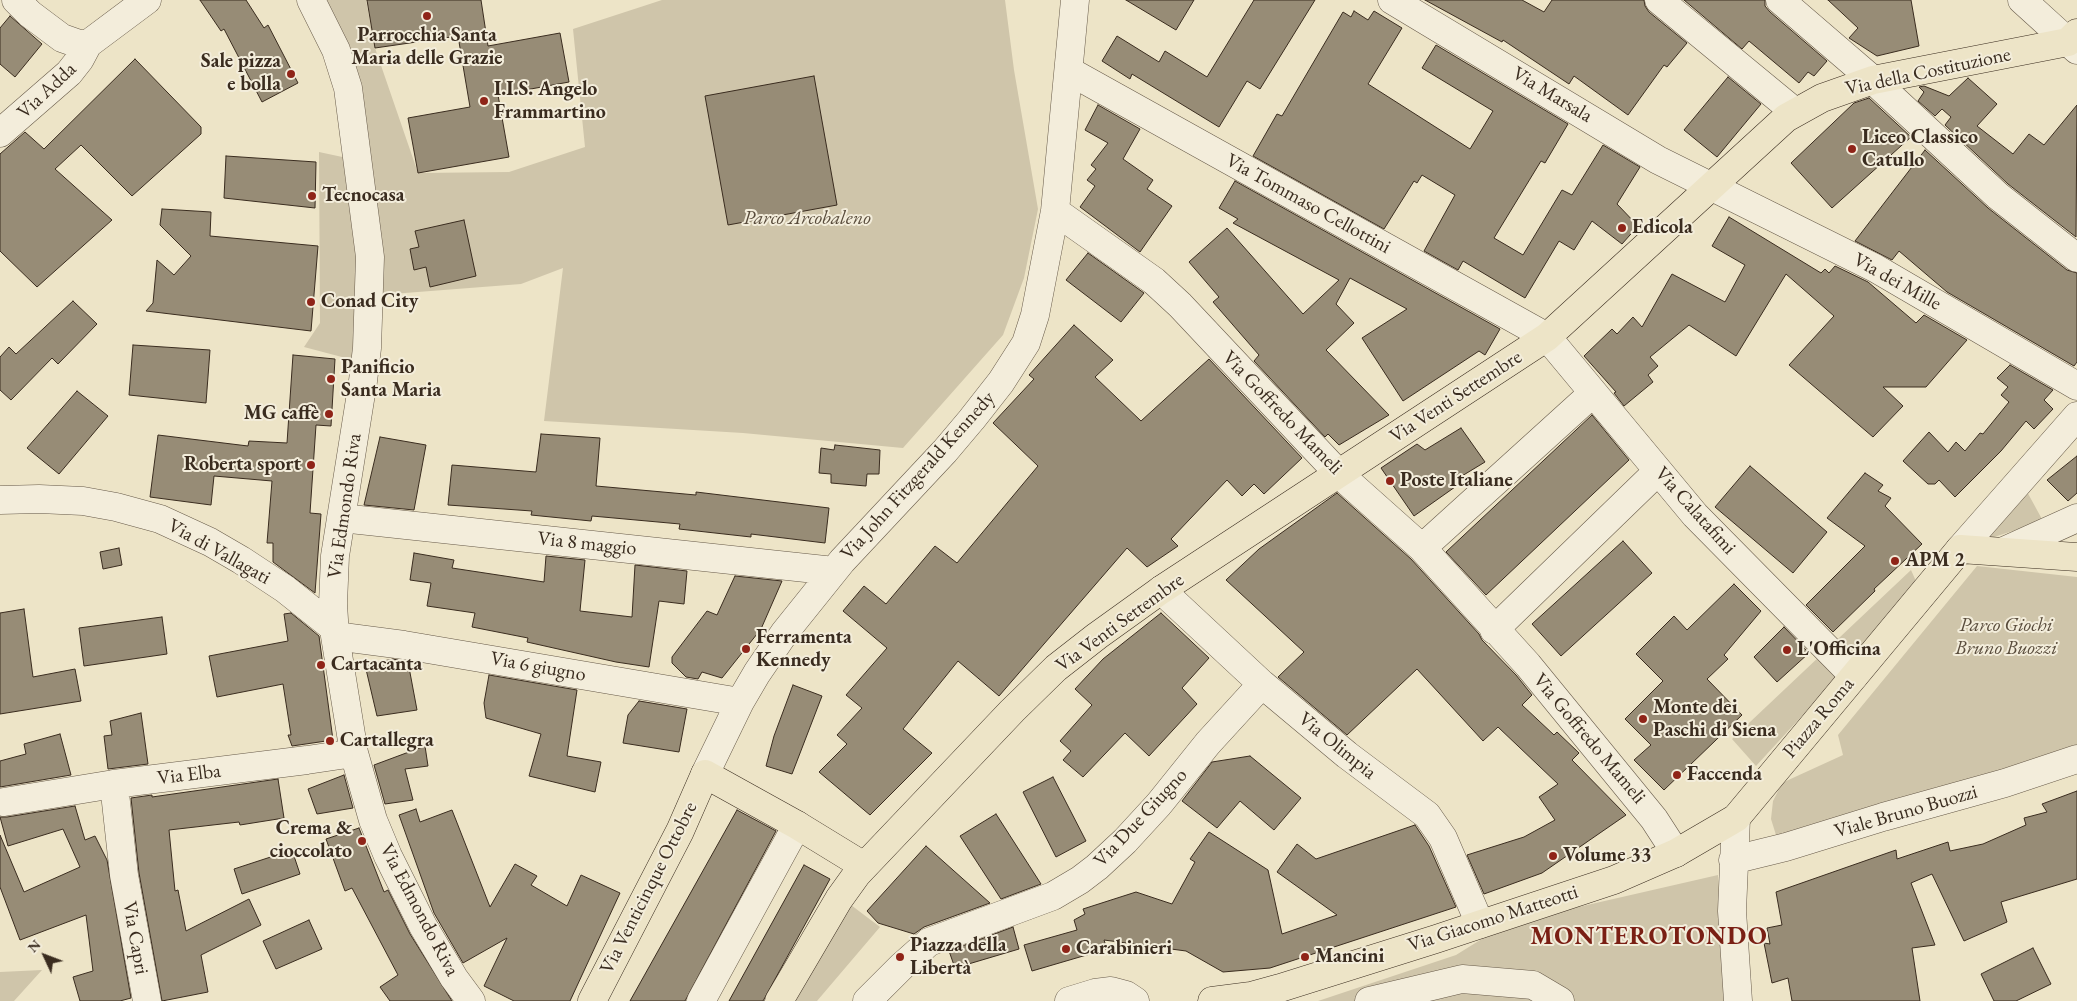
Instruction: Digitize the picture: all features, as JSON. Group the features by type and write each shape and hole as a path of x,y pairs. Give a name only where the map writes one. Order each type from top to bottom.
{"main road":[{"name":"Via della Costituzione","path":"1546,337 1794,112 1839,91 1873,80 2074,42"},
{"name":"Via Venti Settembre","path":"779,1001 844,891 864,866 1012,711 1056,668 1096,636 1161,590 1546,337"},
{"path":"1960,548 2077,557"},
{"name":"Piazza Roma","path":"1736,818 1960,548"},
{"path":"706,774 797,825 864,866"},
{"name":"Via Venticinque Ottobre","path":"592,1001 676,840 706,774"},
{"name":"Via Giacomo Matteotti","path":"1212,1001 1250,996 1280,988 1614,880 1676,853 1736,818"}],"street":[{"path":"16,0 62,38 80,44 88,44 148,0"},
{"name":"Via Edmondo Riva","path":"311,0 329,34 341,63 351,104 368,228 371,272 364,381 334,572 335,632 354,753 368,804 388,856 423,926 470,1001"},
{"name":"Via John Fitzgerald Kennedy","path":"706,774 740,702 782,638 834,571 869,530 958,435 1001,382 1018,357 1033,325 1056,211 1075,0"},
{"name":"Via Marsala","path":"1392,0 1658,160 1713,186"},
{"path":"1660,0 1794,112"},
{"path":"1780,0 1873,80 1998,196 2077,258"},
{"name":"Via della Costituzione","path":"2022,0 2074,42"},
{"name":"Via Adda","path":"0,133 69,73 80,59 88,44"},
{"name":"Via Tommaso Cellottini","path":"1069,71 1546,337"},
{"name":"Via dei Mille","path":"1713,186 1875,268 2077,386"},
{"name":"Via Goffredo Mameli","path":"1056,211 1126,259 1159,285 1339,474 1422,548 1494,630 1528,665 1654,818 1676,853"},
{"name":"Via Calatafimi","path":"1546,337 1700,521 1854,676"},
{"path":"1422,548 1594,393"},
{"path":"1960,548 2077,416"},
{"path":"1494,630 1658,471"},
{"name":"Via di Vallagati","path":"0,500 84,501 116,507 160,520 210,542 241,560 285,589 335,632"},
{"name":"Via 8 maggio","path":"341,518 834,571"},
{"path":"2004,551 2077,518"},
{"name":"Via Olimpia","path":"1161,590 1262,684 1347,755 1415,805 1431,820 1443,838 1480,924"},
{"name":"Via 6 giugno","path":"335,632 740,702"},
{"name":"Via Due Giugno","path":"868,1001 918,951 938,938 994,920 1053,896 1097,867 1154,810 1208,743 1262,684"},
{"name":"Via Elba","path":"4,802 114,784 354,753"},
{"name":"Viale Bruno Buozzi","path":"1733,860 1786,847 1883,817 2005,783 2077,758"},
{"name":"Via Capri","path":"114,784 124,875 147,1001"},
{"path":"1736,818 1732,911 1738,996"},
{"path":"701,1001 797,825"},
{"path":"1369,1001 1462,979 1533,985 1560,1001"},
{"path":"1069,1001 1087,995 1111,991 1126,995 1135,1001"}],"green space":[{"name":"Parco Arcobaleno","path":"315,0 366,0 375,48 418,173 509,172 585,147 573,29 662,0 1005,0 1014,70 1038,209 1024,278 1003,335 903,448 743,433 544,421 563,268 521,284 379,295"},
{"path":"319,152 347,158 364,266 357,361 304,347 320,323"},
{"path":"2025,488 2043,521 1985,540"},
{"name":"Parco Giochi Bruno Buozzi","path":"1977,566 2077,577 2077,769 1786,847 1776,835 1771,819 1773,801 1779,789 1784,782 1843,755 1838,735"},
{"path":"1911,570 1919,588 1756,766 1732,739"},
{"path":"1718,875 1724,1001 1318,1001 1456,955 1485,937 1561,911"},
{"path":"847,902 880,927 817,1001 791,1001"},
{"path":"42,970 14,1001 0,1001 0,972"}],"building":[{"path":"200,0 246,0 264,28 268,25 298,83 262,102 224,29 221,31"},
{"name":"I.I.S. Angelo Frammartino","path":"367,0 481,0 488,46 560,33 569,82 498,95 509,157 418,173 408,118 470,107 458,36 375,48"},
{"path":"1126,0 1194,0 1176,30"},
{"path":"1254,0 1315,0 1260,89 1247,81 1219,127 1132,74 1130,79 1102,61 1117,36 1159,62 1165,51 1207,77"},
{"path":"1425,0 1522,0 1544,12 1552,0 1644,0 1649,12 1687,43 1667,67 1664,65 1628,115 1574,76 1569,84 1503,40 1502,42"},
{"path":"1684,0 1765,0 1765,6 1770,12 1827,61 1814,76 1808,72 1799,83 1749,41 1742,49"},
{"path":"1828,0 1911,0 1919,46 1877,56 1849,38 1858,28"},
{"path":"1354,11 1368,20 1374,11 1402,28 1368,84 1470,149 1493,111 1422,68 1436,45 1568,124 1545,163 1541,161 1494,238 1523,255 1562,190 1572,195 1603,145 1640,167 1617,204 1638,226 1622,244 1592,221 1574,250 1559,241 1525,298 1463,261 1458,270 1424,251 1455,195 1422,175 1417,183 1414,181 1384,229 1253,156 1277,114 1282,116 1343,12 1351,17"},
{"path":"10,16 42,44 15,77 0,64 0,28"},
{"path":"135,59 201,127 201,134 132,196 81,145 55,169 112,220 37,287 0,251 0,154 25,132 44,149"},
{"path":"814,76 837,205 728,225 705,96"},
{"path":"1728,77 1761,104 1717,157 1684,130"},
{"path":"1968,78 1997,104 1977,126 2013,154 2029,134 2044,145 2077,105 2076,237 2008,184 1945,125 1951,117 1942,109 1935,116 1918,101 1924,92 1919,87 1924,86 1949,96"},
{"name":"Liceo Classico Catullo","path":"1869,98 1911,137 1832,208 1791,163 1854,103"},
{"path":"1098,105 1140,129 1123,159 1153,180 1147,189 1172,206 1140,252 1080,207 1095,186 1087,180 1096,169 1091,165 1108,143 1085,130"},
{"path":"1925,150 1988,208 2067,270 2077,273 2077,362 2074,366 1947,292 1899,251 1892,260 1855,241"},
{"path":"226,156 316,162 315,208 224,198"},
{"path":"1235,181 1500,329 1485,355 1479,351 1403,401 1362,338 1407,309 1350,278 1336,304 1354,323 1326,350 1389,415 1339,445 1328,434 1325,437 1254,361 1259,355 1213,302 1219,297 1189,262 1227,228 1303,314 1339,280 1233,223 1238,219 1219,208"},
{"path":"162,209 211,212 210,236 318,246 311,331 146,311 153,303 157,260 174,275 191,256 160,225"},
{"path":"1729,217 1821,273 1825,269 1829,273 1835,266 1868,282 1916,323 1924,315 1967,340 1926,387 1883,387 1903,406 1873,437 1789,365 1834,316 1786,274 1736,356 1689,325 1650,357 1658,366 1648,375 1653,382 1624,406 1614,393 1616,392 1584,356 1612,329 1617,334 1633,317 1642,327 1672,274 1725,302 1745,265 1712,246"},
{"path":"464,220 476,276 430,287 426,267 414,270 410,249 419,247 415,231"},
{"path":"1088,253 1144,293 1121,322 1066,280"},
{"path":"73,301 97,324 58,364 52,358 11,400 0,390 0,357 9,347 16,354"},
{"path":"1074,325 1113,360 1095,377 1141,421 1209,359 1302,458 1264,494 1254,484 1242,496 1227,480 1171,539 1178,546 1147,567 1127,548 999,696 958,661 903,729 932,753 870,815 819,772 847,744 837,735 862,708 846,695 887,648 843,611 864,586 886,604 935,546 957,563 1038,466 993,423 1034,379 1029,375"},
{"path":"133,345 210,350 206,403 129,395"},
{"path":"293,355 335,359 331,426 316,425 310,513 321,514 315,593 273,562 273,543 267,543 272,481 214,476 211,505 150,497 158,435 248,446 249,441 287,443"},
{"path":"2010,365 2053,390 2044,400 2053,409 2034,429 2026,421 2001,451 1955,497 1939,480 1935,484 1928,484 1903,461 1929,432 1948,452 1956,442 1965,451 1980,433 1983,434 2009,402 2001,395 2008,387 1997,378"},
{"path":"77,391 108,416 59,474 27,448"},
{"path":"1592,415 1629,460 1486,595 1446,552"},
{"path":"1461,428 1485,462 1452,482 1455,487 1414,516 1381,468 1417,444 1425,450"},
{"path":"541,434 600,438 596,486 696,495 696,492 829,508 825,543 751,534 751,537 679,529 680,524 592,516 591,521 531,515 532,511 448,505 452,465 536,472"},
{"path":"380,437 426,445 414,510 364,505"},
{"path":"835,445 880,450 879,474 867,474 866,486 831,483 831,474 819,473 821,448 834,450"},
{"path":"2077,456 2077,493 2068,501 2047,480"},
{"path":"1750,466 1827,532 1793,573 1715,507"},
{"path":"1865,473 1883,485 1878,491 1891,498 1885,506 1922,544 1874,589 1875,591 1833,632 1806,605 1865,546 1827,518"},
{"path":"1337,493 1411,559 1479,634 1482,640 1516,675 1532,695 1522,705 1554,735 1557,732 1579,753 1572,760 1626,815 1542,873 1484,894 1467,855 1524,837 1555,820 1539,797 1558,784 1498,727 1483,741 1417,669 1347,735 1278,677 1304,652 1226,580 1259,549"},
{"path":"1623,541 1652,573 1561,656 1532,624"},
{"path":"119,548 122,565 103,569 100,552"},
{"path":"414,553 454,560 452,568 544,582 546,556 585,560 580,611 632,617 635,565 687,571 684,604 659,601 649,667 616,662 527,642 528,638 472,627 475,613 427,606 431,583 410,580"},
{"path":"735,576 782,581 761,629 722,678 702,672 698,679 686,677 672,663 672,657 707,611 717,615"},
{"path":"1734,584 1761,611 1724,655 1728,659 1707,679 1742,715 1664,790 1634,760 1651,745 1625,719 1663,681 1636,654 1674,616 1687,630"},
{"path":"24,609 33,677 75,669 81,701 0,714 0,613"},
{"path":"291,613 319,636 333,740 292,746 288,735 291,735 283,684 217,697 209,656 288,641 284,614"},
{"path":"1161,613 1209,658 1182,688 1197,704 1149,756 1125,733 1083,777 1063,760 1071,751 1060,741 1092,705 1075,689 1103,659"},
{"path":"162,617 167,654 84,666 79,628"},
{"path":"1784,627 1809,653 1777,682 1754,657"},
{"path":"393,659 408,662 417,710 377,716 365,665"},
{"path":"489,675 577,690 567,756 601,762 595,792 529,776 541,734 486,718 484,703"},
{"path":"793,685 822,696 792,774 766,766 774,736"},
{"path":"639,701 687,709 679,752 623,743 628,715"},
{"path":"141,713 148,764 108,769 104,736 112,735 110,721"},
{"path":"60,734 71,775 0,787 0,761 26,754 24,744"},
{"path":"425,746 428,766 405,769 413,800 385,804 374,765"},
{"path":"1250,756 1301,798 1274,830 1240,801 1217,828 1182,801 1212,762"},
{"path":"344,775 353,808 317,814 308,789"},
{"path":"1053,777 1086,841 1056,857 1023,792"},
{"path":"278,779 284,818 240,825 239,822 169,830 175,891 178,890 186,931 249,899 261,925 201,955 208,992 162,1001 139,873 131,798 152,795 152,797"},
{"path":"2077,791 2077,879 2001,902 2007,922 1964,941 1932,874 1911,883 1935,945 1912,948 1920,1001 1792,1001 1788,978 1772,983 1764,943 1770,944 1767,928 1782,925 1776,892 1896,850 1897,859 1948,842 1950,851 1983,844 2026,825 2024,818 2047,812 2042,804"},
{"path":"75,806 85,840 95,836 107,860 131,998 120,1001 80,1001 73,977 93,971 86,915 20,940 0,887 0,835 24,892 80,867 63,829 8,846 0,817"},
{"path":"416,809 420,822 452,810 490,907 515,864 537,876 531,885 567,906 581,875 620,893 570,1001 514,1001 484,986 507,938 463,963 434,913 399,815"},
{"path":"737,810 776,831 685,1001 630,1001"},
{"path":"996,814 1041,884 1001,899 960,836"},
{"path":"1415,825 1429,846 1456,907 1270,968 1223,972 1186,951 1104,940 1107,949 1032,971 1024,945 1077,930 1074,920 1085,914 1083,909 1136,892 1172,904 1195,862 1190,859 1209,832 1268,870 1282,934 1337,915 1277,872 1297,844 1316,859"},
{"path":"359,828 384,892 388,890 410,934 452,1001 390,1001 380,987 398,975 352,888 345,891 326,839"},
{"path":"926,846 990,903 924,927 914,934 878,923 867,911"},
{"path":"292,850 300,874 242,894 234,869"},
{"path":"804,865 830,879 763,1001 729,1001"},
{"path":"309,920 322,949 276,969 263,941"},
{"path":"1013,927 1019,949 955,968 949,951"},
{"path":"2033,948 2051,984 2016,1001 1994,1001 1981,974"}],"place":[{"name":"Parrocchia Santa Maria delle Grazie","path":"427,16"},
{"name":"Sale pizza e bolla","path":"291,74"},
{"name":"I.I.S. Angelo Frammartino","path":"484,101"},
{"name":"Liceo Classico Catullo","path":"1852,149"},
{"name":"Tecnocasa","path":"312,196"},
{"name":"Edicola","path":"1622,228"},
{"name":"Conad City","path":"311,302"},
{"name":"Panificio Santa Maria","path":"331,379"},
{"name":"MG caffè","path":"329,414"},
{"name":"Roberta sport","path":"311,465"},
{"name":"Poste Italiane","path":"1390,481"},
{"name":"APM 2","path":"1895,561"},
{"name":"Ferramenta Kennedy","path":"746,649"},
{"name":"L'Officina","path":"1787,650"},
{"name":"Cartacanta","path":"321,665"},
{"name":"Monte dei Paschi di Siena","path":"1643,719"},
{"name":"Cartallegra","path":"330,741"},
{"name":"Faccenda","path":"1677,775"},
{"name":"Crema & cioccolato","path":"362,841"},
{"name":"Volume 33","path":"1553,856"},
{"name":"Carabinieri","path":"1066,949"},
{"name":"Piazza della Libertà","path":"900,957"},
{"name":"Mancini","path":"1305,957"}],"district":[{"name":"MONTEROTONDO","path":"1649,937"}]}
